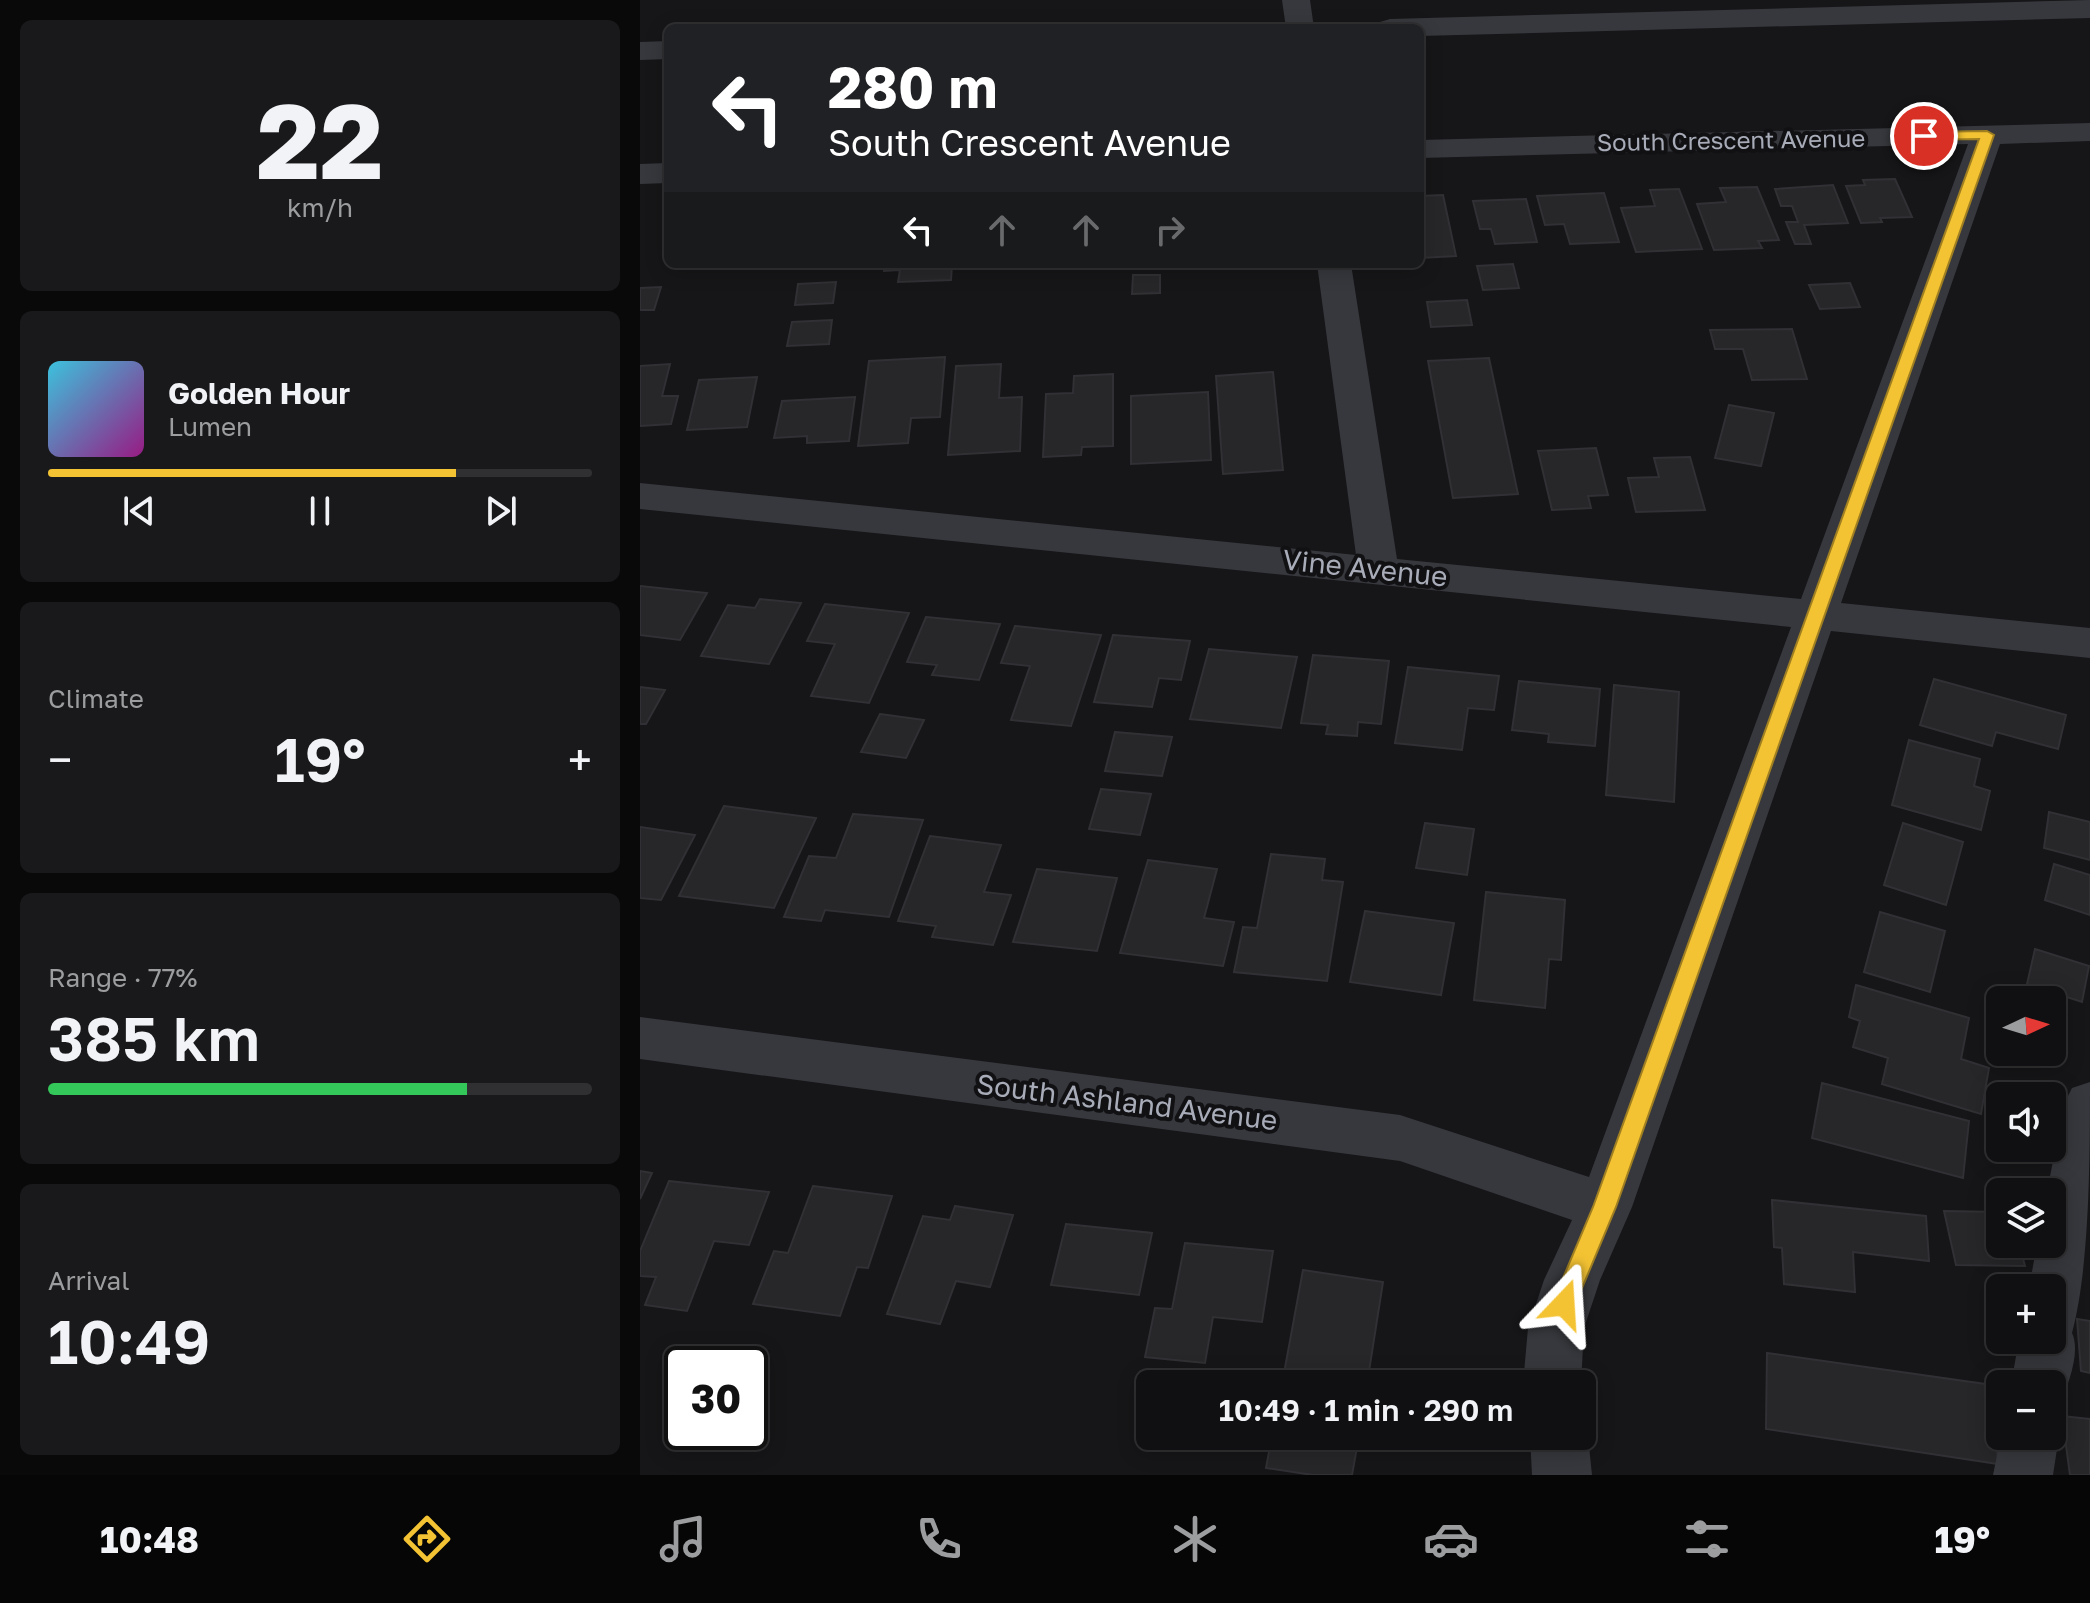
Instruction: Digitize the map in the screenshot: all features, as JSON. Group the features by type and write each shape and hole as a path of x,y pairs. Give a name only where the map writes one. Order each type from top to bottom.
{"street":[{"path":"1296,0 1299,24"},
{"path":"1424,27 2090,9"},
{"path":"640,51 664,50"},
{"name":"South Crescent Avenue","path":"1424,149 2090,132"},
{"path":"1553,1370 1556,1328 1572,1280 1605,1207 1987,135"},
{"path":"640,174 664,173"},
{"path":"1335,268 1378,569"},
{"name":"Vine Avenue","path":"640,496 2090,643"},
{"name":"South Ashland Avenue","path":"640,1038 1400,1138 1605,1207"},
{"path":"2059,1274 2090,1104"},
{"path":"1560,1450 1562,1475"},
{"path":"2023,1475 2027,1450"}],"building":[{"path":"1895,179 1912,217 1880,218 1882,222 1861,223 1846,186 1865,185 1863,180"},
{"path":"1833,185 1848,223 1804,225 1811,244 1795,244 1786,222 1798,222 1792,206 1781,206 1775,189"},
{"path":"1757,187 1779,240 1758,241 1762,248 1714,250 1697,204 1726,202 1720,188"},
{"path":"1679,189 1702,249 1636,252 1621,208 1655,206 1650,190"},
{"path":"1604,193 1619,242 1570,244 1564,224 1545,225 1537,196"},
{"path":"1443,195 1456,256 1424,258 1424,196"},
{"path":"1526,199 1537,242 1495,244 1491,229 1480,229 1473,201"},
{"path":"1513,264 1519,288 1483,290 1477,266"},
{"path":"884,268 952,268 951,280 898,282 900,270 884,271"},
{"path":"1133,275 1160,275 1160,293 1132,294"},
{"path":"836,282 833,303 795,305 798,284"},
{"path":"1850,283 1860,307 1820,309 1809,285"},
{"path":"661,287 654,310 640,310 640,288"},
{"path":"1467,300 1472,325 1431,327 1427,302"},
{"path":"832,320 829,344 787,346 792,322"},
{"path":"1792,329 1807,379 1752,380 1743,349 1715,349 1710,330"},
{"path":"945,357 940,417 911,418 908,443 858,446 869,361"},
{"path":"1489,358 1518,494 1453,498 1428,361"},
{"path":"670,364 662,396 678,396 671,424 640,426 640,366"},
{"path":"1001,364 999,398 1022,397 1020,451 948,455 956,366"},
{"path":"1273,372 1283,470 1223,474 1216,376"},
{"path":"1113,374 1113,446 1082,447 1081,455 1043,457 1046,394 1073,393 1074,376"},
{"path":"757,377 747,427 687,430 699,380"},
{"path":"1208,392 1211,460 1131,464 1131,396"},
{"path":"855,397 849,441 807,443 807,436 774,438 782,401"},
{"path":"1729,405 1774,413 1761,466 1715,458"},
{"path":"1596,448 1608,495 1588,496 1591,508 1552,510 1538,451"},
{"path":"1690,457 1705,510 1636,512 1628,478 1659,477 1654,458"},
{"path":"640,586 707,593 680,640 640,635"},
{"path":"760,599 801,603 769,664 701,656 728,605 755,608"},
{"path":"825,604 909,613 869,703 811,696 835,644 807,641"},
{"path":"926,617 1000,624 979,680 932,675 937,665 907,662"},
{"path":"1015,626 1101,635 1071,726 1011,720 1030,666 1001,663"},
{"path":"1113,635 1190,641 1181,680 1159,678 1152,707 1094,702"},
{"path":"1209,649 1297,657 1281,728 1190,719"},
{"path":"1313,655 1389,661 1381,724 1358,722 1357,736 1326,734 1328,725 1301,723"},
{"path":"1408,667 1499,676 1494,710 1468,708 1462,750 1395,743"},
{"path":"1934,679 2066,715 2058,749 1996,732 1992,746 1920,725"},
{"path":"1519,681 1600,689 1595,746 1548,742 1549,734 1512,730"},
{"path":"1614,685 1679,692 1674,802 1606,795"},
{"path":"640,687 665,690 646,724 640,724"},
{"path":"880,714 924,720 906,758 861,752"},
{"path":"1115,732 1172,737 1162,776 1105,771"},
{"path":"1909,740 1980,759 1974,786 1990,791 1981,830 1892,805"},
{"path":"1101,789 1151,794 1140,835 1089,829"},
{"path":"724,806 816,818 774,908 679,896"},
{"path":"2049,812 2090,822 2090,860 2044,848"},
{"path":"853,814 923,820 889,917 825,910 821,921 784,917 809,856 836,858"},
{"path":"1425,823 1474,829 1467,875 1416,868"},
{"path":"1903,823 1963,842 1946,905 1884,885"},
{"path":"640,827 695,835 661,900 640,898"},
{"path":"930,836 1001,845 984,892 1011,895 993,945 932,937 936,926 898,921"},
{"path":"1271,854 1325,859 1322,880 1343,882 1327,981 1234,972 1243,927 1257,928"},
{"path":"1148,860 1217,869 1204,918 1234,922 1223,966 1120,953"},
{"path":"2054,864 2090,875 2090,915 2045,900"},
{"path":"1037,869 1117,878 1097,951 1013,942"},
{"path":"1486,892 1565,900 1561,960 1549,959 1545,1008 1474,1000"},
{"path":"1365,911 1454,923 1441,995 1350,982"},
{"path":"1880,912 1945,931 1930,992 1864,972"},
{"path":"2035,949 2089,966 2082,1002 2066,997 2066,986 2027,984"},
{"path":"1856,985 1969,1018 1961,1059 1989,1068 1981,1114 1882,1084 1888,1058 1853,1047 1860,1021 1849,1017"},
{"path":"1822,1083 1969,1121 1963,1178 1812,1138"},
{"path":"640,1171 652,1173 640,1199"},
{"path":"669,1181 769,1192 749,1245 714,1241 687,1311 645,1305 656,1277 640,1276 640,1251"},
{"path":"813,1186 892,1196 868,1268 857,1267 840,1316 753,1304 774,1251 788,1253"},
{"path":"1772,1200 1926,1216 1929,1261 1853,1252 1855,1292 1784,1284 1782,1248 1774,1247"},
{"path":"955,1206 1013,1215 990,1287 956,1281 940,1324 887,1314 923,1216 950,1220"},
{"path":"1944,1211 1986,1212 1986,1258 2023,1258 2025,1266 1956,1265"},
{"path":"1066,1224 1152,1233 1139,1295 1051,1285"},
{"path":"1185,1243 1273,1251 1262,1322 1213,1317 1205,1363 1145,1357 1155,1308 1172,1309"},
{"path":"1303,1270 1383,1282 1369,1370 1285,1370"},
{"path":"2077,1319 2090,1321 2090,1373 2081,1371"},
{"path":"1767,1353 1986,1384 1986,1450 1997,1450 1998,1464 1766,1429"},
{"path":"2066,1416 2090,1419 2090,1475 2070,1475"},
{"path":"1269,1450 1356,1450 1352,1475 1313,1475 1266,1468"}],"route":[{"path":"1564,1304 1605,1207 1987,135 1924,136"}]}
